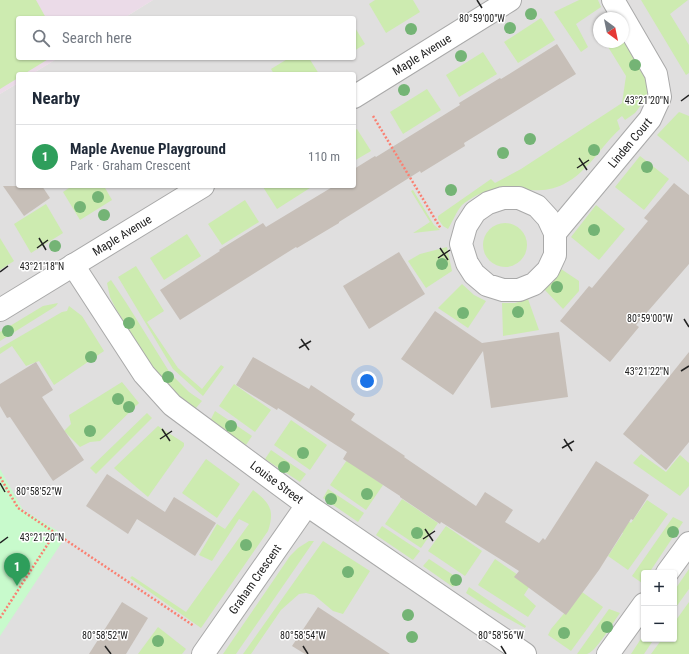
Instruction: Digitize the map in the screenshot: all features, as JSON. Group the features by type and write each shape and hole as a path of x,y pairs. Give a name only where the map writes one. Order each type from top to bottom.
{"street":[{"name":"Maple Avenue","path":"356,96 510,0"},
{"name":"Linden Court","path":"555,233 650,119 660,97 656,74 613,0"},
{"name":"Maple Avenue","path":"0,310 200,188"},
{"path":"503,198 519,198 537,206 548,218 555,233 555,255 548,270 534,284 519,290 503,290 487,285 474,274 467,263 461,244 466,226 475,212 488,203 503,198"},
{"name":"Louise Street","path":"73,265 144,374 172,405 307,505 525,654"},
{"name":"Graham Crescent","path":"208,646 307,505"},
{"path":"669,570 689,543"},
{"path":"608,654 643,606"}],"path":[{"path":"373,116 442,230 461,244"},
{"path":"0,477 18,508 208,646"},
{"path":"0,618 54,533"}],"shaded area":[{"path":"0,0 153,0 127,16 16,16 16,60 55,60 35,72 16,72 16,84 0,94"},
{"path":"153,0 689,0 689,654 0,654 0,94 16,84 16,188 356,188 356,72 35,72 55,60 356,60 356,16 127,16"}],"green space":[{"path":"0,0 36,0 45,16 16,16 16,60 47,60 27,72 16,72 16,79 0,89"},
{"path":"375,0 413,0 420,12 386,33 369,4"},
{"path":"579,0 598,0 601,7 576,24 588,47 581,52 554,12"},
{"path":"641,0 688,0 670,14 689,45 689,73 686,75"},
{"path":"541,18 555,40 518,63 504,42"},
{"path":"356,29 365,44 356,50"},
{"path":"629,46 649,79 649,90 645,100 635,113 625,120 622,116 617,120 620,129 587,166 573,179 564,184 541,190 507,189 484,192 462,205 448,229 443,226 438,219 438,216 491,179 495,183 521,169 622,103 626,76 609,48 629,48"},
{"path":"483,52 497,74 459,97 446,75"},
{"path":"286,60 310,60 318,72 273,72 271,69"},
{"path":"427,89 441,110 403,134 390,112"},
{"path":"679,112 689,116 689,162 657,135"},
{"path":"357,129 371,151 356,160"},
{"path":"640,156 669,179 644,210 615,187"},
{"path":"69,188 105,188 112,200 80,220 63,192"},
{"path":"264,188 310,188 277,209"},
{"path":"413,190 434,225 440,230 413,233 430,222 411,191"},
{"path":"245,200 259,222 222,245 208,224"},
{"path":"46,204 63,233 31,253 14,224"},
{"path":"596,205 625,229 599,260 571,237"},
{"path":"505,223 517,227 523,233 527,245 523,257 517,263 505,267 493,263 487,257 483,245 487,233 493,227"},
{"path":"187,234 201,256 164,280 150,258"},
{"path":"0,238 14,261 0,270"},
{"path":"447,247 452,271 426,288 408,261 420,254"},
{"path":"136,266 164,311 147,322 178,368 202,389 221,365 224,367 203,396 173,369 118,277"},
{"path":"558,267 579,281 579,291 563,309 543,288"},
{"path":"111,280 170,373 189,392 202,401 195,409 175,395 161,381 110,297 107,283"},
{"path":"462,284 474,295 486,301 468,328 438,308"},
{"path":"528,299 539,330 503,336 502,303 515,303"},
{"path":"58,303 56,306 0,341 0,332 43,306"},
{"path":"69,306 82,316 104,351 54,385 39,361 26,366 12,346 0,354 0,348 62,312 67,311"},
{"path":"122,382 139,403 100,441 90,442 80,447 64,431 71,424 69,415"},
{"path":"234,384 271,410 255,432 219,406"},
{"path":"215,411 252,436 246,445 210,421"},
{"path":"147,413 152,418 96,474 90,468"},
{"path":"291,420 327,445 310,470 274,445"},
{"path":"158,426 184,443 184,446 148,497 114,468"},
{"path":"271,450 306,474 300,482 265,459"},
{"path":"641,454 666,472 680,455 689,463 689,486 680,496 633,463"},
{"path":"206,459 240,484 217,518 182,493"},
{"path":"347,460 383,485 366,510 330,485"},
{"path":"0,469 23,510 66,536 0,636"},
{"path":"328,489 364,513 358,522 323,498"},
{"path":"584,489 631,523 647,500 668,514 628,570 608,556 623,533 575,501"},
{"path":"253,490 264,499 270,508 271,518 268,531 201,628 130,578 132,576 186,612 249,524 239,519 212,561 199,555 217,524 225,529"},
{"path":"402,499 438,523 421,548 385,524"},
{"path":"673,517 683,522 651,570 641,570 641,582 632,576"},
{"path":"382,526 420,551 413,560 376,535"},
{"path":"446,526 482,551 465,576 428,551"},
{"path":"309,541 314,541 236,654 223,654 290,556 298,548"},
{"path":"323,541 370,571 343,614 333,611 314,595 306,593 299,594 281,610 251,654 243,654"},
{"path":"429,559 459,579 453,587 423,566"},
{"path":"495,559 531,584 524,595 536,606 528,617 478,585"},
{"path":"689,569 689,589 677,606 677,587"},
{"path":"469,587 526,626 525,628 466,593"},
{"path":"582,592 603,607 571,651 548,635 551,629"},
{"path":"689,602 689,654 651,654 660,642 677,642 677,619"},
{"path":"609,609 620,613 605,636 591,652 587,654 577,654"},
{"path":"158,627 186,649 182,654 138,654"},
{"path":"641,639 641,642 652,642 644,654 631,654"}],"building":[{"path":"557,44 576,74 464,143 465,146 421,173 420,171 339,223 297,248 296,247 180,320 160,290 220,251 219,250 263,223 266,227 331,188 356,188 356,168 460,105 459,103 500,78 501,79"},
{"path":"674,183 689,195 689,264 636,325 639,327 610,362 560,321 589,286 592,288 648,221 644,218"},
{"path":"3,186 16,186 16,188 43,188 50,198 24,216"},
{"path":"399,252 425,294 369,329 343,286"},
{"path":"435,311 482,343 559,332 568,397 491,408 483,351 453,395 401,359"},
{"path":"689,352 689,442 666,470 623,434"},
{"path":"253,357 309,389 311,385 355,414 351,420 476,506 485,492 513,510 505,522 539,543 543,538 545,540 596,461 649,495 633,520 631,519 599,570 566,615 514,577 519,571 441,522 440,524 343,459 347,452 278,408 277,410 236,385"},
{"path":"36,362 53,390 42,397 84,460 53,481 10,417 7,418 0,406 0,384"},
{"path":"107,474 165,512 174,497 216,523 195,556 137,519 128,534 86,506"},
{"path":"122,602 148,618 126,654 89,654"},
{"path":"318,607 390,654 305,654 292,646"}],"place":[{"name":"Maple Avenue Playground","path":"17,586"}]}
